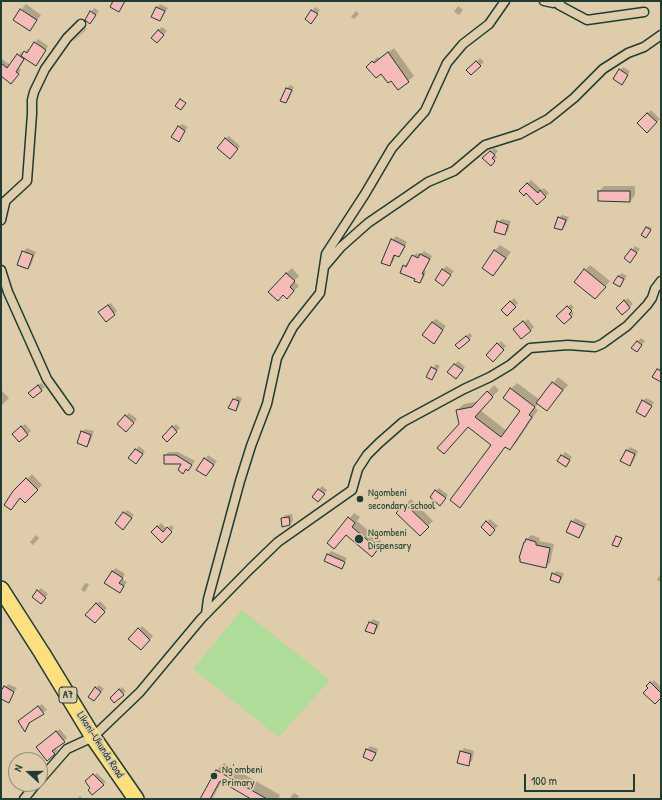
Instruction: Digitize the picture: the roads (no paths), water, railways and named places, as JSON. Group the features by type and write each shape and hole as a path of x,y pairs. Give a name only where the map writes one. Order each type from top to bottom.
{"highway":[{"name":"Likoni-Ukunda Road","path":"1,589 93,737 136,799"}],"street":[{"path":"206,614 208,599 240,481 251,446 268,404 277,358 293,327 320,292 326,254 365,194 392,148 426,111 447,63 463,44 489,24 505,1"},
{"path":"544,1 547,3 559,1 559,5 587,20 644,12"},
{"path":"1,220 3,204 26,181 32,100 34,92 45,69 66,38 81,24"},
{"path":"324,268 341,247 368,223 428,182 454,171 485,145 520,134 548,119 574,98 603,69 628,53 644,47 661,35"},
{"path":"1,270 8,292 47,379 69,410"},
{"path":"48,770 66,749 93,737 140,692 206,614 278,542 352,490 358,469 367,455 403,422 464,389 490,377 510,365 530,348 568,345 595,346 602,344 627,326 647,305 661,281"}],"place":[{"name":"Ngombeni secondary school","path":"360,499"},
{"name":"Ngombeni Dispensary","path":"359,539"},
{"name":"Ng'ombeni Primary","path":"214,776"}]}
